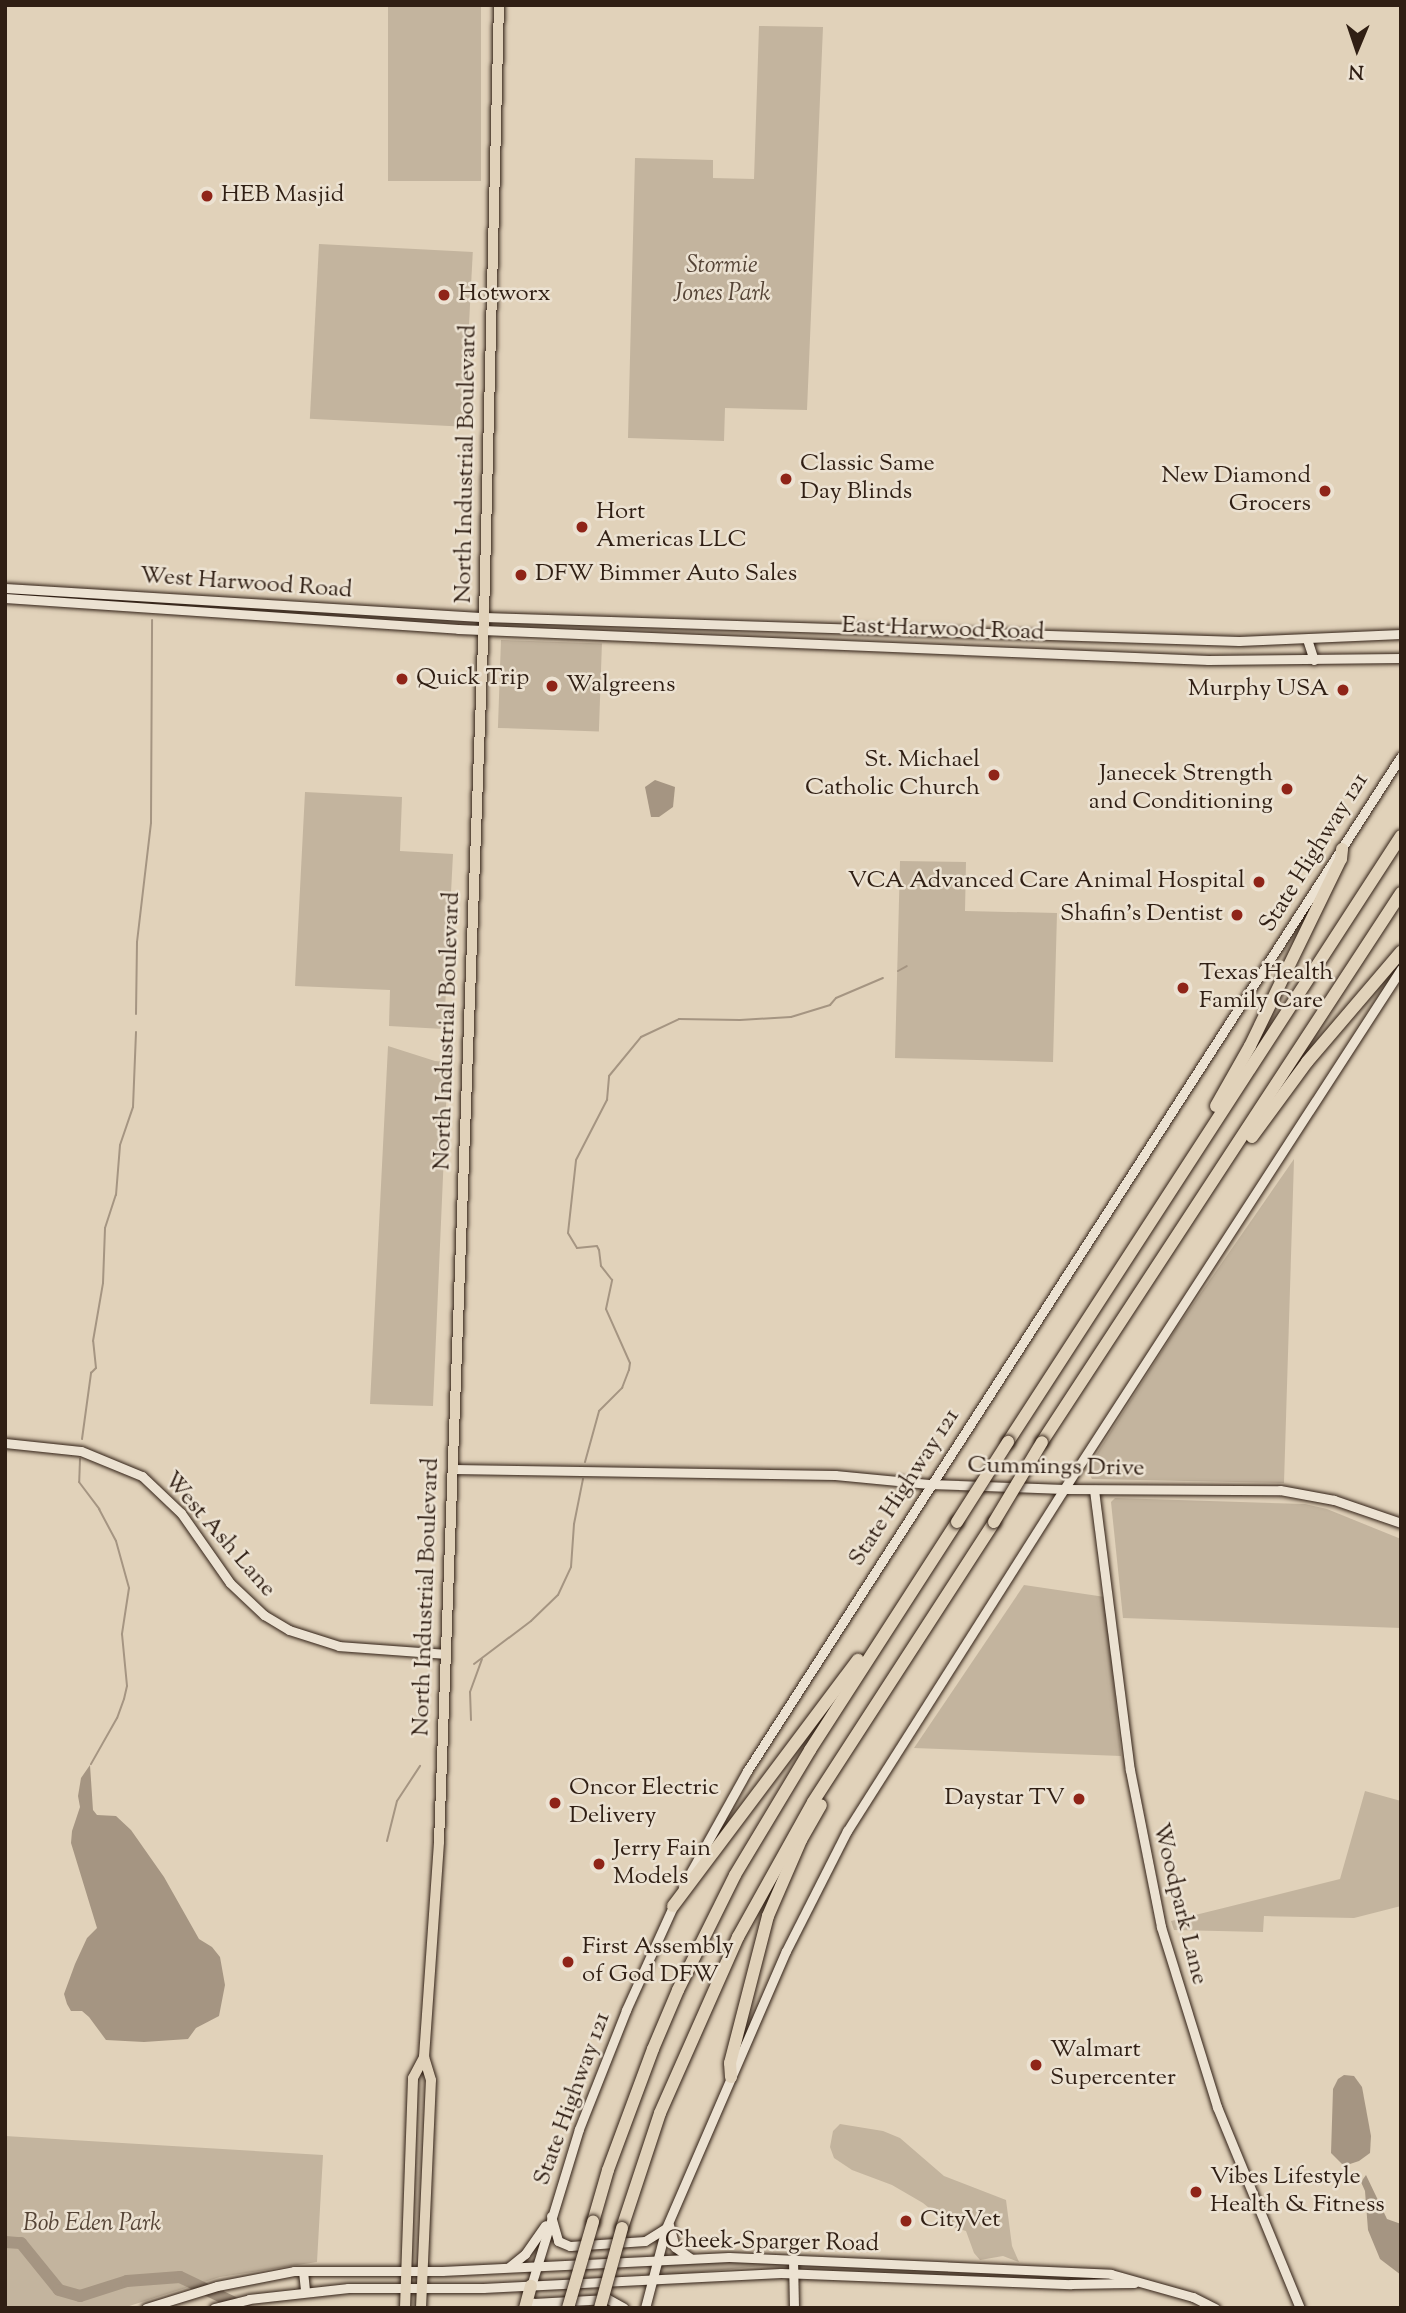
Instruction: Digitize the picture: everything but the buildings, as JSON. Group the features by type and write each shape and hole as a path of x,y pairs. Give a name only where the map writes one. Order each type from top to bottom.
{"highway":[{"path":"568,2308 608,2170 653,2049 706,1932 766,1819 1007,1442 1401,836"},
{"path":"1195,1151 1205,1126 1250,1046 1341,859 1342,849"},
{"path":"600,2308 622,2228 665,2101 738,1937 813,1802 994,1522 1042,1442 1401,893"},
{"path":"1216,1178 1235,1159 1307,1062 1401,952"},
{"path":"673,1906 870,1644 883,1636"},
{"path":"731,2077 730,2063 768,1916 801,1840 895,1684 896,1672"},
{"path":"526,2308 531,2286"}],"main road":[{"name":"North Industrial Boulevard","path":"421,2308 431,2080 424,2057 438,1855 484,630 499,5"},
{"name":"West Harwood Road","path":"5,588 484,617"},
{"name":"West Harwood Road","path":"5,598 484,630"},
{"path":"361,623 364,610"},
{"name":"East Harwood Road","path":"484,617 1239,641 1401,634"},
{"path":"803,643 804,626"},
{"name":"East Harwood Road","path":"484,630 1110,656 1314,660 1401,658"},
{"path":"966,650 967,632"},
{"path":"1046,634 1046,653"},
{"path":"1110,656 1111,636"},
{"path":"1307,639 1314,660"},
{"name":"State Highway 121","path":"531,2286 551,2214 600,2074 673,1906 747,1771 929,1484 1401,756"},
{"path":"645,2308 668,2224 786,1951 847,1831 1064,1489 1401,969"},
{"name":"West Ash Lane","path":"5,1443 80,1451 142,1476 181,1513 230,1583 264,1615 289,1630 339,1647 446,1654"},
{"name":"Cummings Drive","path":"453,1469 835,1475 929,1484 1094,1490 1280,1490 1334,1500 1401,1523"},
{"name":"Woodpark Lane","path":"1094,1490 1130,1770 1160,1927 1223,2124 1300,2308"},
{"name":"North Industrial Boulevard","path":"405,2308 413,2078 424,2057"},
{"path":"551,2214 558,2241 570,2246 645,2241 668,2224"},
{"path":"507,2268 531,2247 551,2214"},
{"path":"668,2224 675,2247 691,2259"},
{"name":"Cheek-Sparger Road","path":"146,2308 217,2286 303,2271 507,2268 691,2259 793,2259 1111,2274 1182,2294 1215,2308"},
{"path":"793,2259 794,2308"},
{"path":"967,2266 967,2280"},
{"path":"1046,2270 1046,2283"},
{"path":"303,2271 304,2291"},
{"name":"Cheek-Sparger Road","path":"214,2308 249,2299 304,2291 531,2286 793,2273 1046,2283 1136,2282"},
{"path":"526,2308 533,2303 608,2299 624,2308"}],"green space":[{"path":"388,5 481,5 481,181 388,181"},
{"name":"Stormie Jones Park","path":"759,26 823,27 807,410 725,408 724,441 628,438 635,158 713,160 713,178 754,179"},
{"path":"319,244 473,252 464,427 310,419"},
{"path":"501,640 602,644 599,731 498,728"},
{"path":"305,792 402,797 400,851 453,854 444,1029 389,1026 390,990 295,986"},
{"path":"900,861 966,862 965,911 1057,913 1053,1062 895,1058"},
{"path":"388,1046 435,1061 448,1062 433,1406 370,1404"},
{"path":"1294,1159 1284,1483 1092,1479 1087,1469 1178,1326"},
{"path":"1115,1498 1305,1504 1327,1509 1401,1539 1401,1628 1123,1618 1111,1502"},
{"path":"1024,1585 1105,1597 1121,1756 914,1748"},
{"path":"1365,1791 1401,1801 1401,1906 1354,1918 1264,1916 1263,1932 1174,1930 1171,1921 1340,1879"},
{"path":"840,2124 883,2131 900,2138 944,2176 1006,2200 1012,2246 1019,2262 1003,2256 980,2260 974,2253 966,2231 952,2227 923,2203 892,2185 852,2170 834,2158 830,2147 833,2131"},
{"name":"Bob Eden Park","path":"5,2136 323,2155 317,2262 220,2277 123,2308 5,2308"},
{"path":"740,2261 781,2264 663,2275 659,2269 665,2264"}],"shaded area":[{"path":"655,780 675,787 673,807 659,817 651,817 645,787"},
{"path":"90,1765 93,1810 97,1815 116,1816 131,1830 164,1877 199,1939 212,1947 220,1957 225,1985 219,2016 196,2028 188,2039 144,2042 106,2040 89,2017 82,2011 71,2011 67,2004 64,1994 75,1964 87,1938 97,1928 71,1843 80,1807 78,1796 81,1778"},
{"path":"1344,2075 1354,2076 1362,2087 1371,2136 1370,2153 1359,2161 1344,2166 1331,2153 1333,2089 1338,2079"},
{"path":"1366,2175 1387,2219 1401,2224 1401,2275 1380,2259 1368,2230 1365,2191 1361,2182"}],"waterway":[{"path":"136,1014 137,942 151,823 152,620"},
{"path":"898,971 907,966"},
{"path":"585,1462 599,1411 622,1388 630,1363 606,1309 612,1280 601,1266 599,1250 597,1246 577,1248 568,1233 576,1160 607,1100 609,1076 641,1037 679,1019 791,1017 830,1005 836,998 883,978"},
{"path":"82,1439 91,1373 96,1368 93,1341 103,1283 105,1228 116,1195 120,1145 133,1107 136,1032"},
{"path":"80,1459 79,1482 99,1509 116,1541 129,1588 122,1634 127,1686 117,1718 91,1764"},
{"path":"474,1664 531,1621 558,1595 571,1567 574,1524 583,1479"},
{"path":"471,1720 470,1692 482,1659"},
{"path":"387,1841 397,1801 420,1766"},
{"path":"5,2242 21,2243 59,2290 80,2296 127,2281 180,2277 245,2308"}],"place":[{"name":"HEB Masjid","path":"207,196"},
{"name":"Hotworx","path":"444,295"},
{"name":"Classic Same Day Blinds","path":"786,479"},
{"name":"New Diamond Grocers","path":"1325,491"},
{"name":"Hort Americas LLC","path":"582,527"},
{"name":"DFW Bimmer Auto Sales","path":"521,575"},
{"name":"Quick Trip","path":"402,679"},
{"name":"Walgreens","path":"552,686"},
{"name":"Murphy USA","path":"1343,690"},
{"name":"St. Michael Catholic Church","path":"994,775"},
{"name":"Janecek Strength and Conditioning","path":"1287,789"},
{"name":"VCA Advanced Care Animal Hospital","path":"1259,882"},
{"name":"Shafin's Dentist","path":"1237,915"},
{"name":"Texas Health Family Care","path":"1183,988"},
{"name":"Daystar TV","path":"1079,1799"},
{"name":"Oncor Electric Delivery","path":"555,1803"},
{"name":"Jerry Fain Models","path":"599,1864"},
{"name":"First Assembly of God DFW","path":"568,1962"},
{"name":"Walmart Supercenter","path":"1036,2065"},
{"name":"Vibes Lifestyle Health & Fitness","path":"1196,2192"},
{"name":"CityVet","path":"906,2221"}]}
